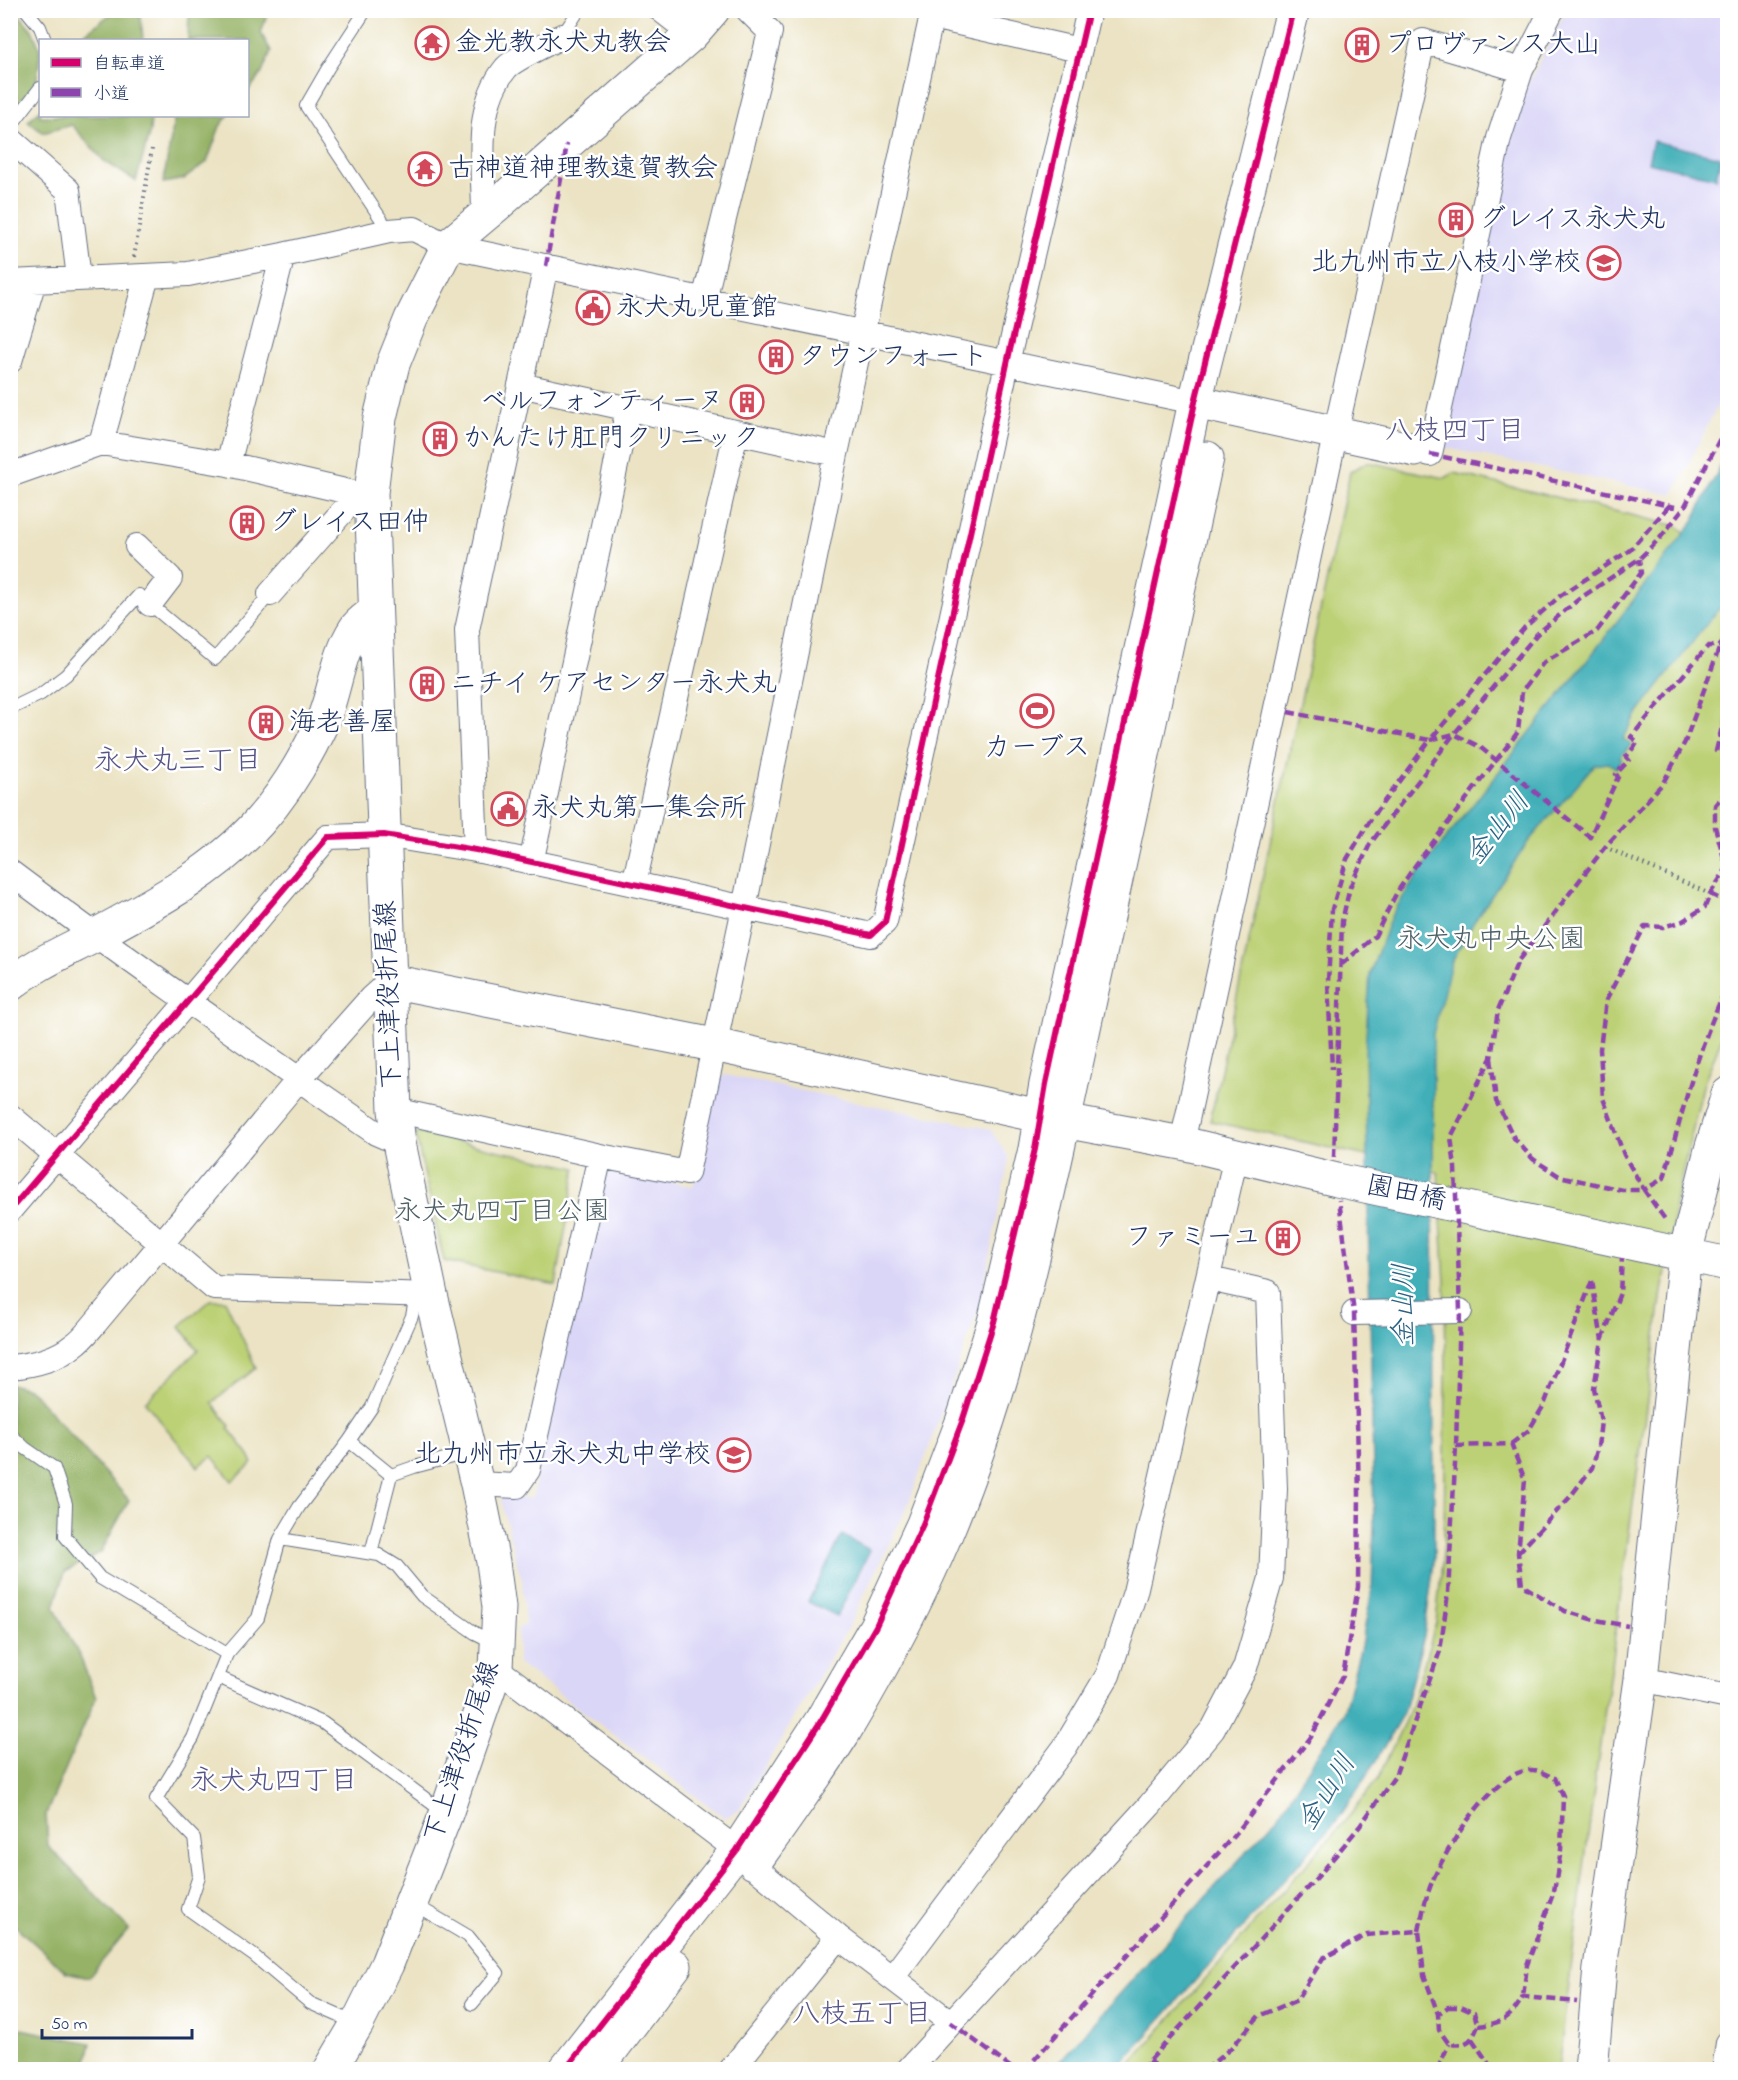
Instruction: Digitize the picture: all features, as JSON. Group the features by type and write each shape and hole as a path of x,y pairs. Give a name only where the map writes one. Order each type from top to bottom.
{"street":[{"path":"661,10 703,22"},
{"path":"704,300 770,32 748,10"},
{"path":"10,1210 328,837 384,835 476,850 871,935 885,922 1008,362 1089,10"},
{"path":"596,2070 745,1857 876,1626 923,1524 962,1422 994,1322 1035,1149 1052,1118 1293,10"},
{"path":"1207,405 1315,10"},
{"path":"10,361 22,281 188,274 389,231 414,229 448,246 1008,362 1430,454 1499,138 1521,70 1552,10"},
{"path":"395,1110 687,1173 744,908 836,454 932,14 1079,50"},
{"name":"下上津役折尾線","path":"332,2069 387,1964 446,1814 496,1656 499,1607 493,1562 473,1468 424,1295 395,1110 375,611 364,493 393,364 411,319 448,246 703,22"},
{"path":"484,214 483,129 488,97 507,66 562,36"},
{"path":"1182,1143 1423,41 1521,70"},
{"path":"10,140 68,190 79,278"},
{"path":"228,464 283,255"},
{"path":"476,850 467,630 546,266"},
{"path":"101,443 140,276"},
{"path":"520,385 836,454"},
{"path":"531,863 628,410"},
{"path":"634,884 736,432"},
{"path":"10,475 101,443 228,464 364,493"},
{"path":"270,594 364,493"},
{"path":"137,546 170,578 150,604"},
{"path":"10,985 29,969 181,889 224,857 259,822 288,786 321,725 344,652 356,627 375,611"},
{"path":"10,872 188,1002 376,1132 399,1143"},
{"path":"10,1367 50,1359 74,1346 299,1079 371,998 390,981"},
{"name":"園田橋","path":"390,981 714,1045 1052,1118 1182,1143 1728,1264"},
{"path":"1591,2070 1600,1968 1641,1679 1685,1254 1711,1149 1728,1094"},
{"path":"10,1116 214,1288 424,1295"},
{"path":"473,1468 517,1486 528,1470 600,1156"},
{"path":"892,1978 1065,1747 1107,1675 1135,1592 1236,1156"},
{"path":"908,2070 1150,1805 1213,1729 1245,1668 1271,1578 1275,1490 1268,1292 1209,1278"},
{"path":"1354,1313 1460,1311"},
{"path":"496,1656 745,1857 838,1937 950,2022"},
{"path":"1641,1679 1728,1697"},
{"path":"565,2070 745,1857"},
{"path":"732,2070 838,1937"},
{"path":"1724,2070 1728,2043"}],"lane":[{"path":"26,10 40,27 45,39"},
{"path":"366,10 306,106 389,231"},
{"path":"562,36 579,10"},
{"path":"10,128 39,89"},
{"path":"10,709 41,694 66,675 139,595 214,659 270,594"},
{"path":"357,2024 310,2003 253,1955 188,1908 199,1876 194,1838 156,1798 194,1738 227,1654 258,1618 280,1539 299,1507 349,1442 372,1407 412,1316 424,1295"},
{"path":"10,1434 25,1448 54,1468 66,1504 65,1536 100,1578 227,1654"},
{"path":"349,1442 391,1475"},
{"path":"391,1475 414,1467 473,1468"},
{"path":"370,1553 391,1475"},
{"path":"280,1539 378,1555 397,1566 422,1596 475,1634 496,1656"},
{"path":"218,1677 323,1723 446,1814"},
{"path":"411,1902 468,1936 498,1973 472,2004"}],"path":[{"path":"140,276 132,265 152,148"},
{"path":"1605,847 1710,894"}],"shaded area":[{"name":"北九州市立八枝小学校","path":"1566,11 1727,11 1727,386 1673,495 1442,447 1519,101"},
{"name":"北九州市立永犬丸中学校","path":"725,1075 990,1129 1009,1158 980,1305 908,1505 849,1626 739,1810 725,1818 518,1663 518,1629 525,1624 522,1579 500,1498 532,1498 602,1171 612,1167 693,1187 718,1080"}],"green space":[{"path":"116,10 127,11 141,17 143,39 77,39"},
{"path":"10,11 16,11 32,30 39,47 39,63 36,85 16,105 11,100"},
{"path":"189,11 268,11 261,33 271,51 262,73 249,90 249,39 188,39"},
{"path":"39,111 39,117 151,117 150,131 136,181 104,161 72,125 43,133 28,121"},
{"path":"175,117 227,117 220,126 207,162 184,179 163,183"},
{"name":"永犬丸中央公園","path":"1367,462 1445,478 1454,473 1677,526 1727,565 1727,1024 1703,1086 1675,1204 1595,1782 1558,2069 1125,2070 1351,1814 1377,1780 1410,1710 1436,1623 1444,1543 1446,1374 1445,1282 1438,1172 1210,1121 1350,472"},
{"name":"永犬丸四丁目公園","path":"415,1132 576,1168 556,1285 444,1261"},
{"path":"210,1300 225,1300 256,1368 212,1403 230,1426 228,1428 253,1463 232,1481 212,1456 198,1467 145,1402 198,1350 180,1326"},
{"path":"11,1384 31,1390 129,1500 101,1552 65,1572 54,1607 81,1659 96,1698 46,1814 48,1846 129,1929 89,1977 66,1972 11,1922"},
{"path":"11,2027 91,2043 85,2069 11,2069"}],"water":[{"path":"1653,141 1721,157 1716,178 1648,162"},
{"name":"金山川","path":"1727,453 1727,599 1638,713 1623,739 1631,745 1620,757 1622,760 1616,768 1608,763 1594,765 1528,842 1474,922 1451,963 1433,1034 1434,1563 1424,1636 1403,1713 1371,1769 1339,1818 1117,2069 1052,2070 1279,1815 1343,1714 1361,1646 1372,1591 1374,1524 1365,1051 1370,974 1391,916 1420,871 1590,657 1692,523"},
{"path":"842,1535 870,1550 837,1616 808,1602"}],"marked path":[{"path":"546,266 567,144"},
{"path":"1334,1157 1342,921 1350,887 1370,844 1454,734 1537,634 1579,599 1639,559 1660,538 1684,508 1728,423"},
{"path":"1430,454 1675,507"},
{"path":"1669,506 1630,550 1560,596 1525,627 1430,740 1454,734 1480,747 1590,837 1618,777 1616,774 1629,760 1626,757 1638,742 1631,737 1708,646 1720,646"},
{"path":"1342,964 1375,936 1397,892 1417,863 1518,732 1522,691 1544,662 1597,631 1641,573 1639,559"},
{"path":"1141,2070 1321,1873 1360,1826 1395,1776 1440,1651 1448,1593 1460,1311 1455,1167 1451,1137 1491,1058 1498,1010 1518,961 1605,847 1663,783 1685,742 1720,646 1728,634"},
{"path":"1728,703 1716,751 1720,752 1728,746"},
{"path":"1288,712 1430,740 1373,816 1347,859 1332,909 1328,982 1332,1069"},
{"path":"1728,790 1715,805 1715,827 1727,868 1710,894 1705,907 1683,921 1663,927 1645,926 1606,1000 1600,1049 1603,1098 1624,1155 1644,1190 1664,1178 1699,1056 1728,985"},
{"path":"1710,894 1728,903"},
{"path":"1491,1058 1496,1101 1514,1138 1533,1159 1559,1176 1622,1190 1644,1190 1667,1222"},
{"path":"1025,2070 1238,1831 1311,1737 1343,1676 1358,1587 1359,1493 1354,1313 1339,1200"},
{"path":"1518,1553 1570,1497 1592,1468 1598,1447 1601,1421 1594,1388 1602,1340 1620,1293 1622,1258"},
{"path":"1592,1281 1602,1340"},
{"path":"1511,1444 1529,1430 1544,1405 1592,1281"},
{"path":"1456,1446 1511,1444 1525,1480 1518,1553 1522,1585 1565,1611 1628,1626"},
{"path":"1419,1931 1435,1875 1470,1816 1502,1783 1518,1773 1536,1770 1555,1778 1563,1796 1561,1850 1554,1891 1527,1965 1523,1997"},
{"path":"1205,2070 1231,2048 1259,2016 1297,2000 1323,1958 1367,1935 1419,1931 1424,1975 1438,2014"},
{"path":"1478,2026 1505,2019 1523,1997 1577,2002"},
{"path":"1448,2007 1461,2007 1474,2013 1478,2026 1468,2042 1449,2044 1439,2030 1438,2014 1448,2007"},
{"path":"950,2022 1014,2070"},
{"path":"1472,2039 1493,2070"},
{"path":"1437,2070 1449,2044"},
{"path":"1148,2061 1162,2070"}],"cycle path":[{"path":"10,1210 328,837 384,835 476,850 871,935 885,922 1010,350 1089,10"},
{"path":"565,2070 737,1850 821,1721 876,1626 923,1524 962,1422 994,1322 1035,1149 1046,1084 1195,402 1293,10"}],"place":[{"name":"金光教永犬丸教会","path":"432,43"},
{"name":"プロヴァンス大山","path":"1362,45"},
{"name":"古神道神理教遠賀教会","path":"425,169"},
{"name":"グレイス永犬丸","path":"1456,220"},
{"name":"北九州市立八枝小学校","path":"1604,263"},
{"name":"永犬丸児童館","path":"593,308"},
{"name":"タウンフォート","path":"776,357"},
{"name":"ベルフォンティーヌ","path":"747,402"},
{"name":"かんたけ肛門クリニック","path":"440,439"},
{"name":"グレイス田仲","path":"247,523"},
{"name":"ニチイ ケアセンター永犬丸","path":"427,684"},
{"name":"カーブス","path":"1037,711"},
{"name":"海老善屋","path":"266,723"},
{"name":"永犬丸第一集会所","path":"508,809"},
{"name":"ファミーユ","path":"1283,1238"},
{"name":"北九州市立永犬丸中学校","path":"734,1455"}],"district":[{"name":"八枝四丁目","path":"1455,432"},
{"name":"永犬丸三丁目","path":"178,762"},
{"name":"永犬丸四丁目","path":"274,1782"},
{"name":"八枝五丁目","path":"862,2015"}]}
